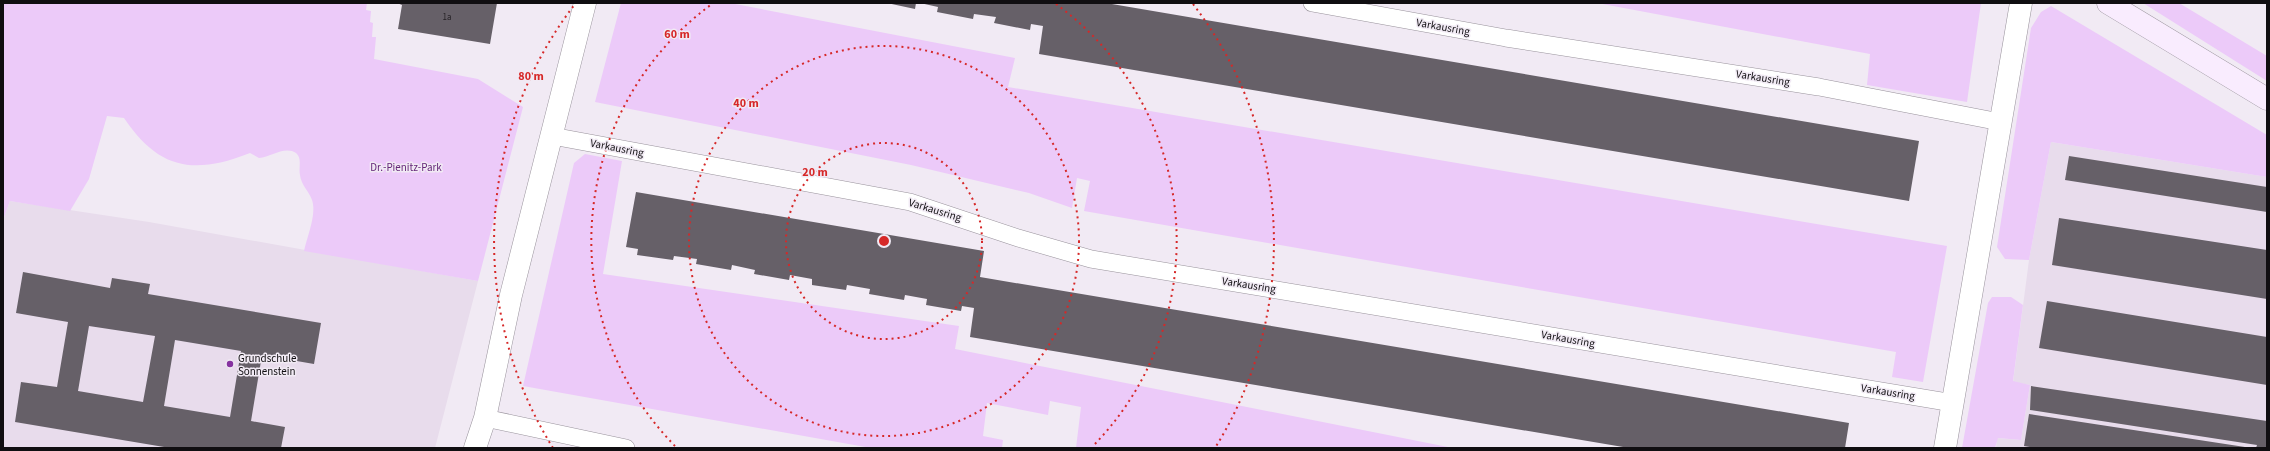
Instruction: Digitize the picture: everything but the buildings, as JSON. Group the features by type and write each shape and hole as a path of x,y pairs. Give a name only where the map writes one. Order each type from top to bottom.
{"main road":[{"path":"2108,3 2267,100"}],"street":[{"path":"475,448 484,418 511,295 586,3"},
{"path":"1945,448 1954,403 2021,3"}],"lane":[{"name":"Varkausring","path":"1312,3 1506,38 1819,87 2000,122"},
{"name":"Varkausring","path":"552,136 910,202 1018,238 1091,259 1954,403"},
{"path":"484,418 626,448"}],"shaded area":[{"path":"2051,142 2267,177 2267,448 1996,448 1997,438 2021,440 2030,385 2013,382 2029,260"},
{"name":"Grundschule Sonnenstein","path":"10,201 149,222 478,281 435,448 3,448 3,220"}],"green space":[{"name":"Dr.-Pienitz-Park","path":"3,3 367,3 366,10 371,11 370,22 373,23 372,37 376,37 374,59 478,79 523,107 478,281 304,251 311,226 313,206 311,197 301,179 300,162 296,153 288,150 259,158 250,153 212,164 195,165 179,163 164,158 151,148 137,135 124,118 107,116 89,179 70,211 10,201 3,220"},
{"path":"621,3 730,3 1015,58 1008,87 1947,246 1923,382 1892,377 1896,352 1084,211 1090,181 1077,178 1072,208 1029,193 911,165 595,102"},
{"path":"1597,3 1981,3 1967,102 1867,85 1870,54"},
{"path":"2143,3 2179,3 2267,56 2267,81"},
{"path":"2051,6 2267,135 2267,177 2051,142 2029,260 2005,259 1997,247 2031,28 2041,12"},
{"path":"585,154 622,161 603,274 959,326 955,349 1453,448 1076,448 1081,407 1050,401 1048,415 987,403 983,436 1003,440 1002,448 871,448 523,386 574,163"},
{"path":"1992,297 2011,297 2023,305 2013,381 2030,385 2021,440 1998,438 1995,448 1962,448 1988,303"}],"place":[{"name":"Grundschule Sonnenstein","path":"230,364"}]}
